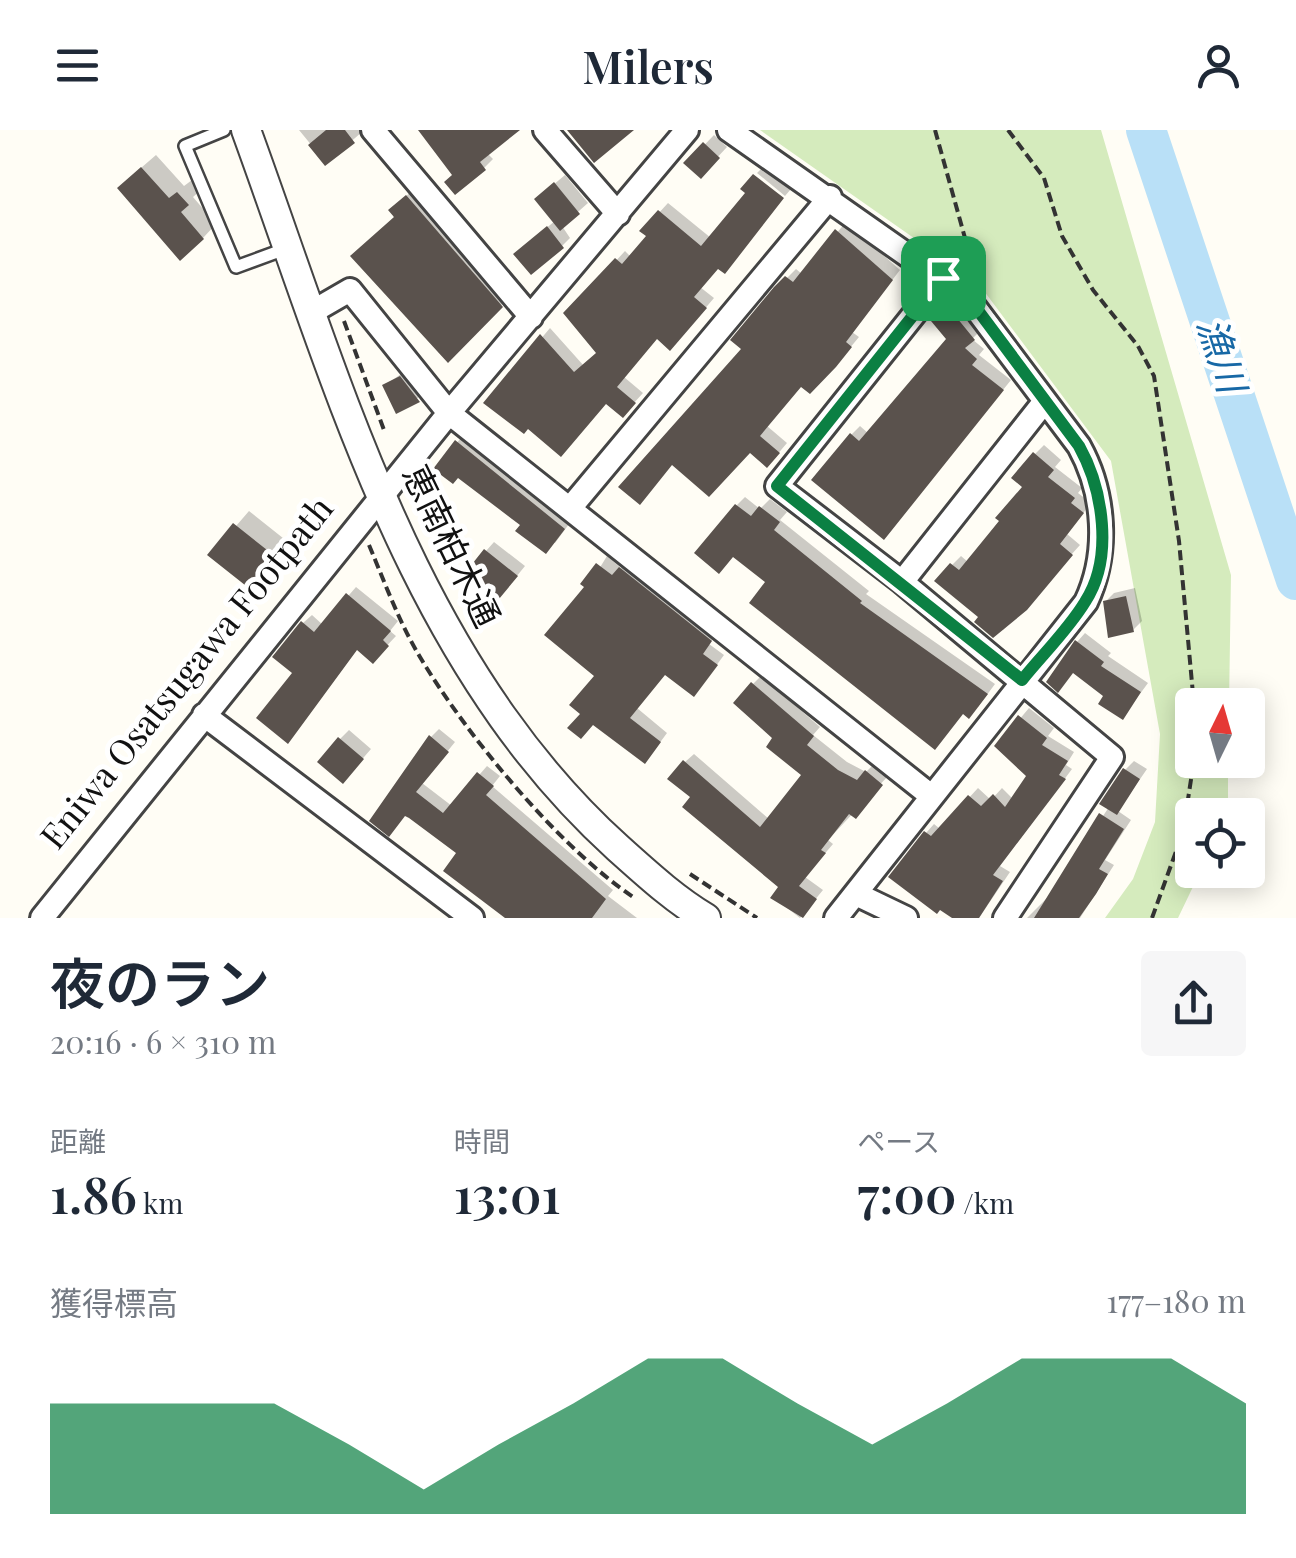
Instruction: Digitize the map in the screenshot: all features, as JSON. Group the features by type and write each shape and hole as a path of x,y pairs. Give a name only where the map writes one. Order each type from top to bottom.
{"street":[{"name":"恵南柏木通","path":"246,130 289,248 324,305 391,484 418,579 500,715 586,820 693,915"},
{"path":"373,130 531,317"},
{"path":"545,130 618,214"},
{"path":"42,918 449,412 688,130"},
{"path":"729,130 968,297 1093,471 1102,523 1097,578 1086,602 836,918"},
{"path":"571,507 830,197"},
{"path":"943,278 777,486 902,582 1112,757 1005,918"},
{"path":"324,305 350,290 449,412 930,795"},
{"path":"902,582 1045,401"},
{"path":"204,715 472,918"},
{"path":"856,894 906,918"}],"lane":[{"path":"224,130 186,146 236,267 289,248"}],"path":[{"path":"935,130 976,270 968,297"},
{"path":"1008,130 1044,178 1062,236 1093,290 1138,346 1154,376 1179,541 1192,688"},
{"path":"324,305 391,484"},
{"name":"Eniwa Osatsugawa Footpath","path":"360,523 393,604 444,696 523,794 608,880 636,899"},
{"path":"1152,918 1183,832 1191,778"},
{"path":"675,864 758,918"}],"green space":[{"path":"760,130 1101,130 1231,575 1229,688 1175,688 1175,778 1228,778 1228,798 1175,798 1175,888 1192,888 1178,918 1105,918 1133,879 1155,822 1160,734 1111,461 978,283"}],"building":[{"path":"326,130 345,130 355,143 325,166 308,145"},
{"path":"418,130 520,130 480,162 486,170 455,195 444,182 452,175"},
{"path":"567,130 634,130 594,163"},
{"path":"703,142 720,158 701,179 683,163"},
{"path":"141,167 169,198 177,192 189,205 181,212 204,239 180,261 117,188"},
{"path":"753,174 784,198 725,274 718,269 694,297 707,308 670,351 657,339 617,387 636,403 623,418 606,404 561,457 528,429 524,434 483,403 540,334 574,372 596,353 563,313 615,258 622,264 646,236 639,231 658,210 701,246 745,193 740,189"},
{"path":"554,182 580,214 560,231 534,199"},
{"path":"406,195 503,307 448,363 350,256 394,217 388,210"},
{"path":"547,226 564,248 531,275 513,254"},
{"path":"835,229 893,280 846,342 852,347 836,367 810,394 801,387 760,436 780,453 767,468 750,453 709,497 672,465 640,505 618,487 741,349 730,340 774,287 785,276 793,282"},
{"path":"948,307 975,340 965,348 977,359 972,365 1004,390 884,540 811,480 850,433 859,441 946,339 931,321"},
{"path":"400,376 420,402 396,414 382,385"},
{"path":"455,440 565,529 546,554 515,531 520,525 458,478 453,484 433,469"},
{"path":"1033,452 1054,470 1048,477 1075,498 1071,503 1084,513 1060,544 1073,555 1027,610 993,638 974,622 978,617 934,581 950,563 959,570 999,521 995,518 1022,487 1011,478"},
{"path":"735,504 751,516 759,506 780,522 774,530 860,603 988,694 969,719 963,714 935,750 749,603 765,582 733,557 719,574 694,553"},
{"path":"233,523 281,561 255,593 207,555"},
{"path":"484,549 518,576 499,599 465,573"},
{"path":"596,563 612,575 619,567 712,641 703,654 718,665 694,697 665,675 630,718 661,742 645,764 593,725 581,739 567,728 580,714 569,705 594,676 544,635 584,587 580,584"},
{"path":"346,593 391,631 383,640 389,646 373,664 357,650 288,744 256,718 292,673 272,657 301,621 314,632"},
{"path":"1126,596 1134,632 1108,638 1103,601"},
{"path":"1075,640 1104,662 1101,666 1141,692 1123,720 1098,704 1103,696 1073,673 1058,693 1046,682"},
{"path":"751,682 814,736 807,745 838,770 857,780 865,770 883,785 856,819 849,814 821,850 826,853 799,886 817,899 803,918 770,898 778,887 682,807 690,797 667,779 683,760 760,827 801,775 766,747 772,738 733,703"},
{"path":"1018,715 1047,738 1042,745 1068,761 1059,775 1066,779 993,875 1003,881 979,918 952,918 940,910 937,914 888,877 924,831 931,836 968,795 981,806 993,794 1005,807 1026,776 994,746"},
{"path":"429,735 449,752 416,792 443,813 477,772 494,786 486,795 606,899 592,918 505,918 443,871 456,853 409,818 405,816 389,837 369,821"},
{"path":"338,737 364,759 343,784 317,762"},
{"path":"1123,768 1140,779 1117,815 1099,804"},
{"path":"1099,813 1124,829 1099,869 1108,874 1096,894 1079,918 1034,918"}],"waterway":[{"name":"漁川","path":"1146,130 1296,580"}],"route":[{"path":"943,278 968,297 1079,446 1093,471 1102,523 1097,578 1086,602 1022,680 777,486 943,278"}]}
